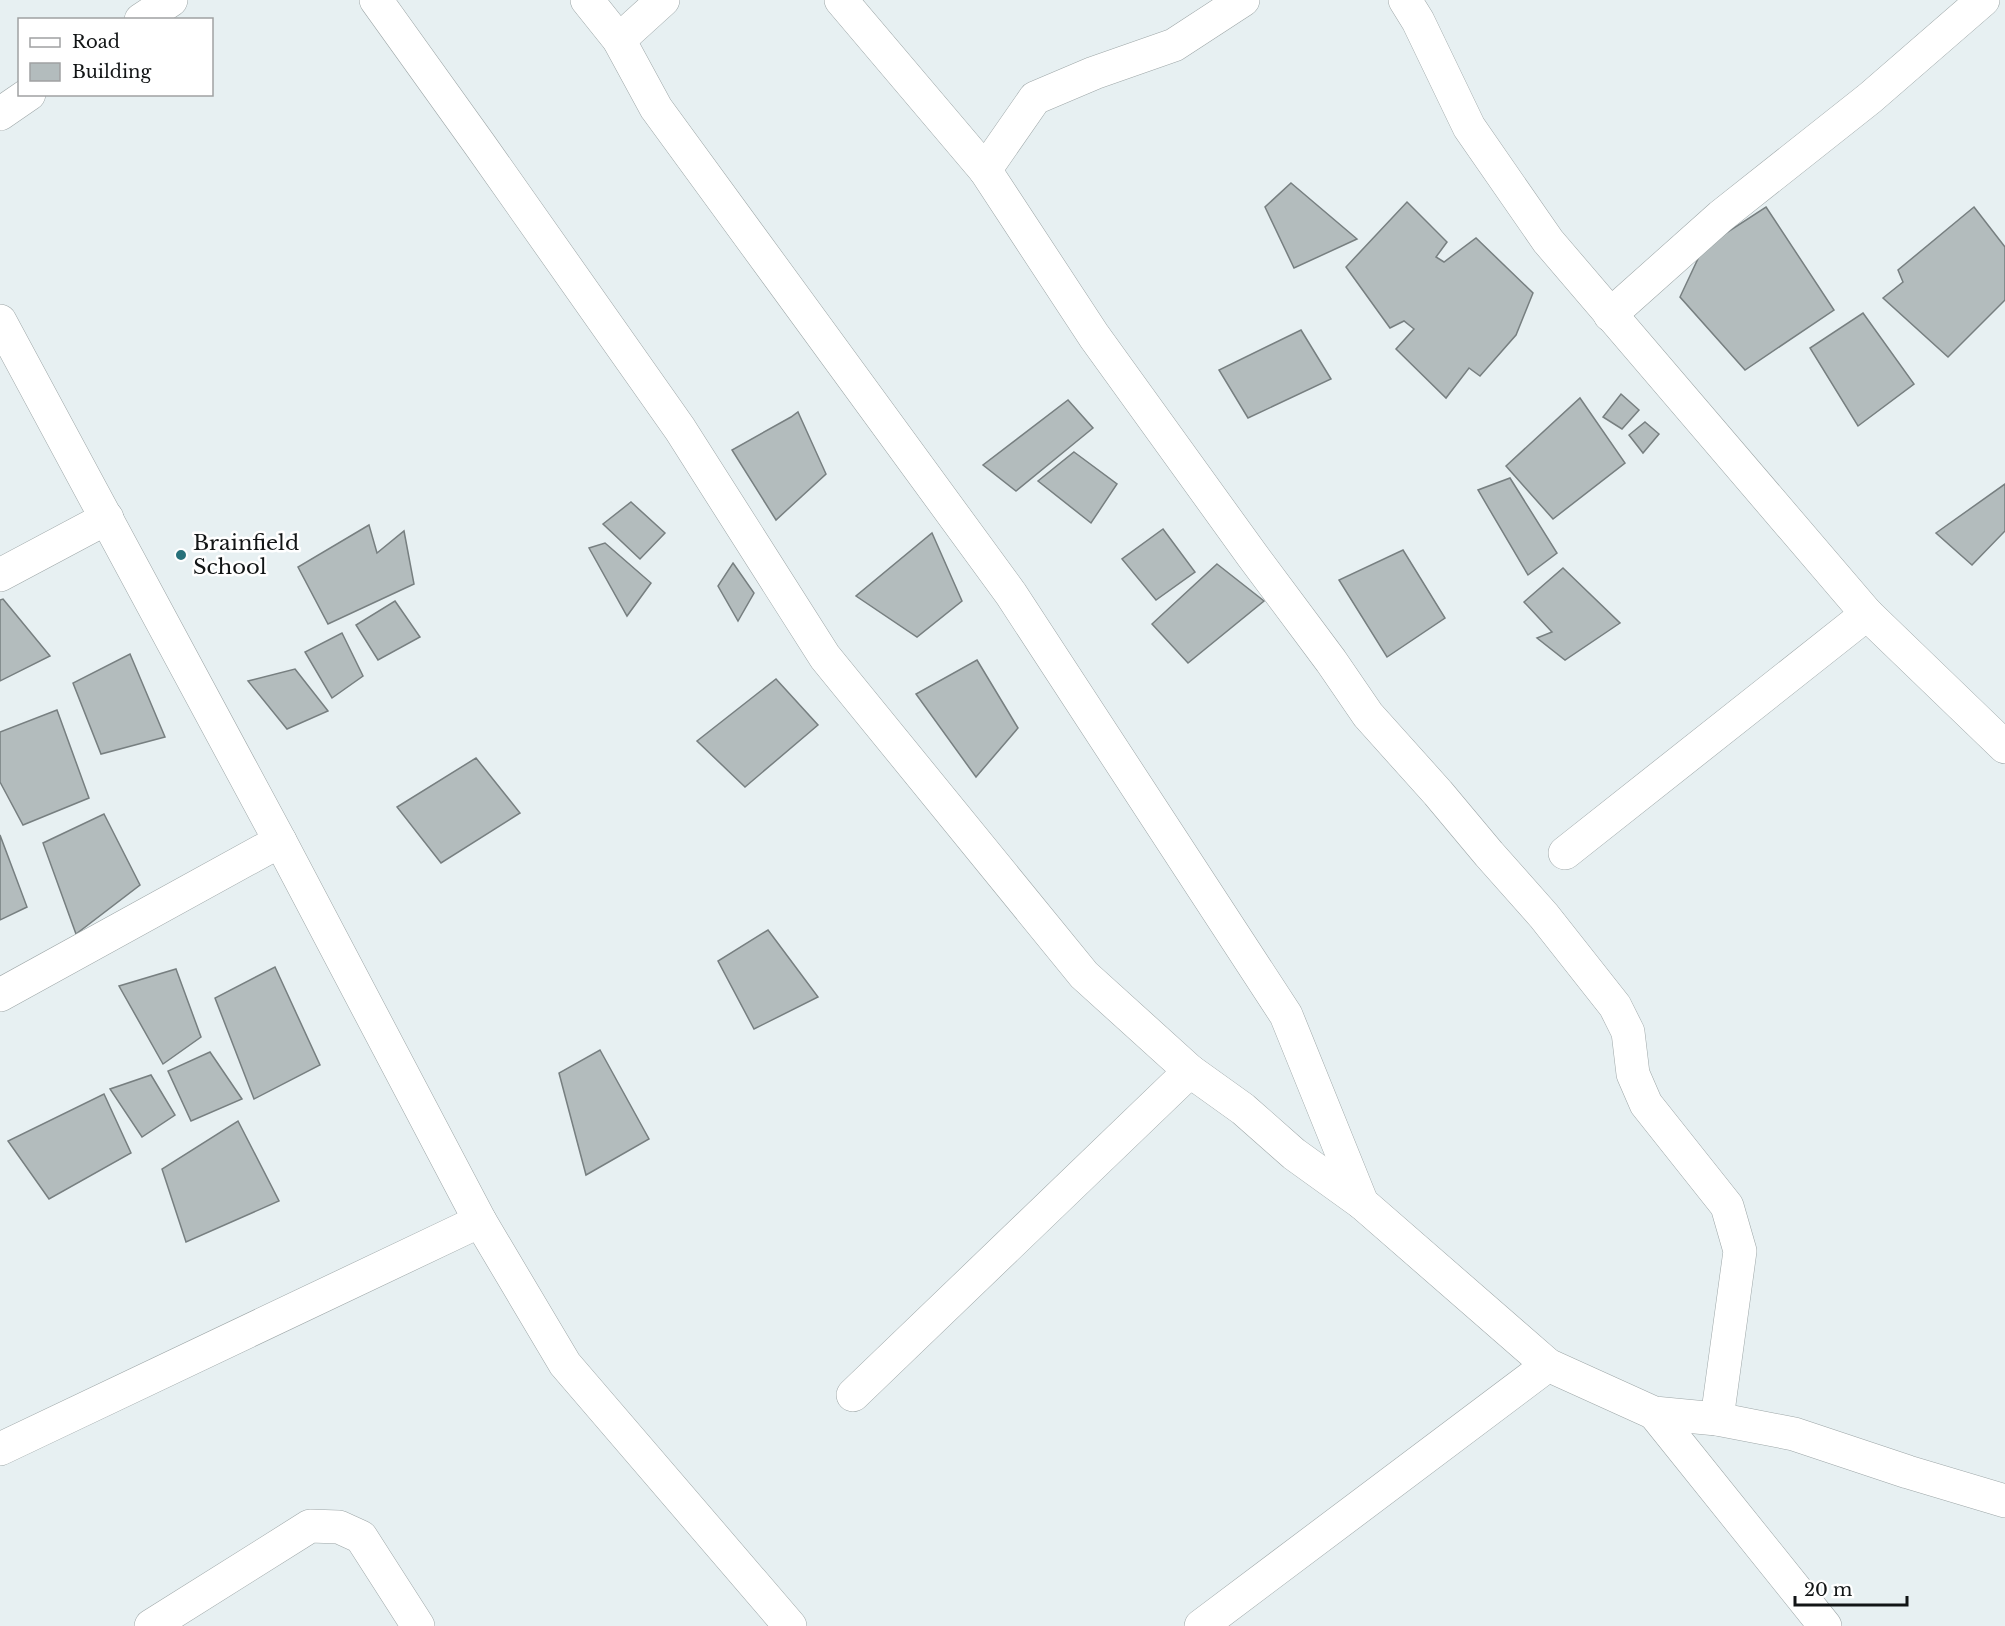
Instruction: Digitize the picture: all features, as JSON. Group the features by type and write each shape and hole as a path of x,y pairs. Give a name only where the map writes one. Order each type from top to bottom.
{"street":[{"path":"144,18 171,0"},
{"path":"376,0 680,429 825,657 1084,975 1190,1071 1243,1109 1294,1154 1362,1203 1548,1365 1654,1413 1717,1419 1794,1434 2005,1501"},
{"path":"587,0 619,40 656,108 1011,594 1286,1015 1362,1203"},
{"path":"619,40 663,0"},
{"path":"841,0 985,170 1094,336 1368,715 1544,916 1615,1006 1628,1032 1633,1074 1646,1104 1727,1206 1740,1251 1717,1419"},
{"path":"985,170 1035,98 1094,73 1174,45 1244,0"},
{"path":"1405,0 1418,21 1469,127 1548,241 1867,614 2005,747"},
{"path":"1610,315 1721,216 1870,98 1983,0"},
{"path":"0,114 26,96"},
{"path":"0,321 280,841 480,1221 565,1364 790,1626"},
{"path":"0,575 107,518"},
{"path":"1565,853 1867,614"},
{"path":"0,995 280,841"},
{"path":"853,1395 1190,1071"},
{"path":"0,1449 480,1221"},
{"path":"1201,1626 1548,1365"},
{"path":"1654,1413 1825,1626"},
{"path":"151,1626 310,1526 339,1527 362,1537 418,1626"}],"building":[{"path":"1291,183 1357,239 1294,268 1265,207"},
{"path":"1407,202 1447,242 1436,257 1444,262 1476,238 1533,293 1516,335 1480,376 1469,368 1446,398 1396,349 1414,329 1404,321 1390,328 1346,267"},
{"path":"1766,207 1834,310 1745,370 1680,297 1703,248"},
{"path":"1974,207 2005,247 2005,300 1948,357 1883,298 1903,282 1898,270"},
{"path":"1863,313 1914,384 1858,426 1810,348"},
{"path":"1301,330 1331,379 1248,418 1219,370"},
{"path":"1621,394 1639,410 1622,429 1603,417"},
{"path":"1580,398 1625,463 1553,519 1506,466"},
{"path":"1068,400 1093,428 1016,491 983,465"},
{"path":"798,412 826,474 776,520 732,450"},
{"path":"1645,422 1659,434 1643,453 1629,435"},
{"path":"1074,452 1117,484 1091,523 1038,481"},
{"path":"1510,478 1557,553 1528,575 1478,490"},
{"path":"2005,484 2005,531 1972,565 1936,533"},
{"path":"631,502 665,533 640,559 603,524"},
{"path":"369,525 377,553 404,531 414,584 328,624 298,567"},
{"path":"1163,529 1195,572 1156,600 1122,559"},
{"path":"932,533 962,601 917,637 856,596"},
{"path":"605,543 651,583 627,616 589,548"},
{"path":"1403,550 1445,618 1387,657 1339,580"},
{"path":"733,563 754,593 738,621 718,586"},
{"path":"1217,564 1264,601 1188,663 1152,624"},
{"path":"1563,568 1620,623 1565,660 1537,638 1552,632 1524,602"},
{"path":"3,599 50,656 0,681 0,600"},
{"path":"395,601 420,637 378,660 356,625"},
{"path":"342,633 363,676 332,698 305,652"},
{"path":"130,654 165,737 101,754 73,683"},
{"path":"977,660 1018,728 976,777 916,694"},
{"path":"295,669 328,711 287,729 248,681"},
{"path":"776,679 818,725 745,787 697,741"},
{"path":"57,710 89,798 23,825 0,782 0,732"},
{"path":"476,758 520,813 441,863 397,807"},
{"path":"104,814 140,885 76,934 43,843"},
{"path":"0,835 27,907 0,920"},
{"path":"768,930 818,997 754,1029 718,961"},
{"path":"275,967 320,1065 254,1099 215,998"},
{"path":"176,969 201,1037 163,1064 119,986"},
{"path":"600,1050 649,1139 586,1175 559,1073"},
{"path":"210,1052 242,1099 191,1121 168,1071"},
{"path":"151,1075 175,1115 142,1137 110,1089"},
{"path":"104,1094 131,1153 49,1199 8,1141"},
{"path":"238,1121 279,1201 186,1242 162,1169"}],"place":[{"name":"Brainfield School","path":"181,555"}]}
